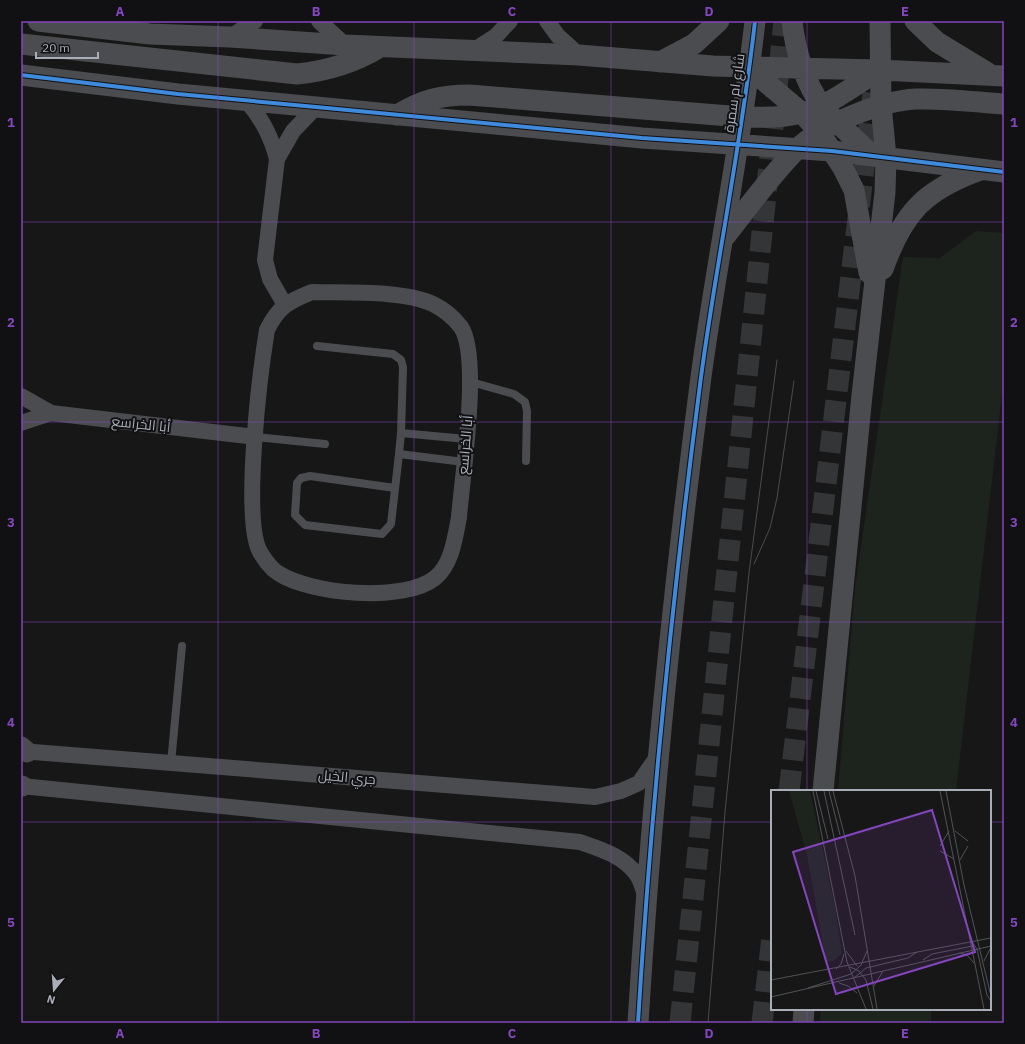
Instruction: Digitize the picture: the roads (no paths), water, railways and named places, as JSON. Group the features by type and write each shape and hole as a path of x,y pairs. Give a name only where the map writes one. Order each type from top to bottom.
{"street":[{"path":"38,21 150,34 230,36 345,45 471,52 579,55 749,68 880,70 998,76"},
{"path":"114,21 150,34"},
{"path":"230,36 255,21"},
{"path":"319,21 345,45"},
{"path":"471,52 496,36 510,21"},
{"path":"547,21 558,36 579,55"},
{"path":"660,62 694,44 719,21"},
{"name":"شارع ام سمرة","path":"638,1023 645,896 657,757 678,568 700,385 738,145 755,21"},
{"path":"792,21 802,69 822,106 838,123 880,156"},
{"path":"823,790 873,295 885,192 880,156 880,21"},
{"path":"915,21 937,42 962,59 998,76"},
{"path":"21,44 297,74 332,69 366,56 380,46"},
{"path":"749,68 802,113 820,133 854,190 873,295"},
{"path":"397,115 413,105 431,98 450,95 469,95 742,118 772,118 802,113 822,106 880,70"},
{"path":"21,75 178,94 397,115 738,145 832,151 1004,172"},
{"path":"723,240 797,148 820,133 858,112 881,105 918,99 1004,104"},
{"path":"246,100 266,127 277,159 265,260 270,279 285,305"},
{"path":"277,159 293,131 316,107"},
{"path":"873,295 891,246 902,226 915,209 930,194 955,179 983,169"},
{"name":"أبا الخراسع","path":"312,292 366,293 414,298 432,304 446,311 461,328 468,348 471,382 459,517 455,538 447,563 435,578 418,588 397,592 373,592 319,588 302,584 276,572 260,551 255,540 252,512 256,437 267,330 274,315 285,305 312,292"},
{"name":"أبا الخراسع","path":"21,396 51,413 256,437"},
{"name":"أبا الخراسع","path":"21,423 51,413"},
{"name":"جري الخيل","path":"23,750 595,797 621,791 639,783 657,757"},
{"path":"21,786 580,842 611,853 627,864 637,875 645,896"},
{"path":"803,1023 804,1010"}],"lane":[{"path":"317,346 393,354 401,360 403,367 401,433 399,454 391,524 382,534 305,525 295,515 297,483 301,478 310,476 395,488"},
{"path":"471,382 514,394 525,402 527,411 526,461"},
{"path":"401,433 466,439"},
{"path":"256,437 325,444"},
{"path":"399,454 464,462"},
{"path":"171,763 182,646"}],"tunnel":[{"path":"680,1023 784,21"},
{"path":"789,790 873,93"},
{"path":"762,1023 771,946"}],"tram line":[{"path":"708,1023 725,812 749,573 777,360"},
{"path":"754,564 770,528 777,498 794,381"}]}
